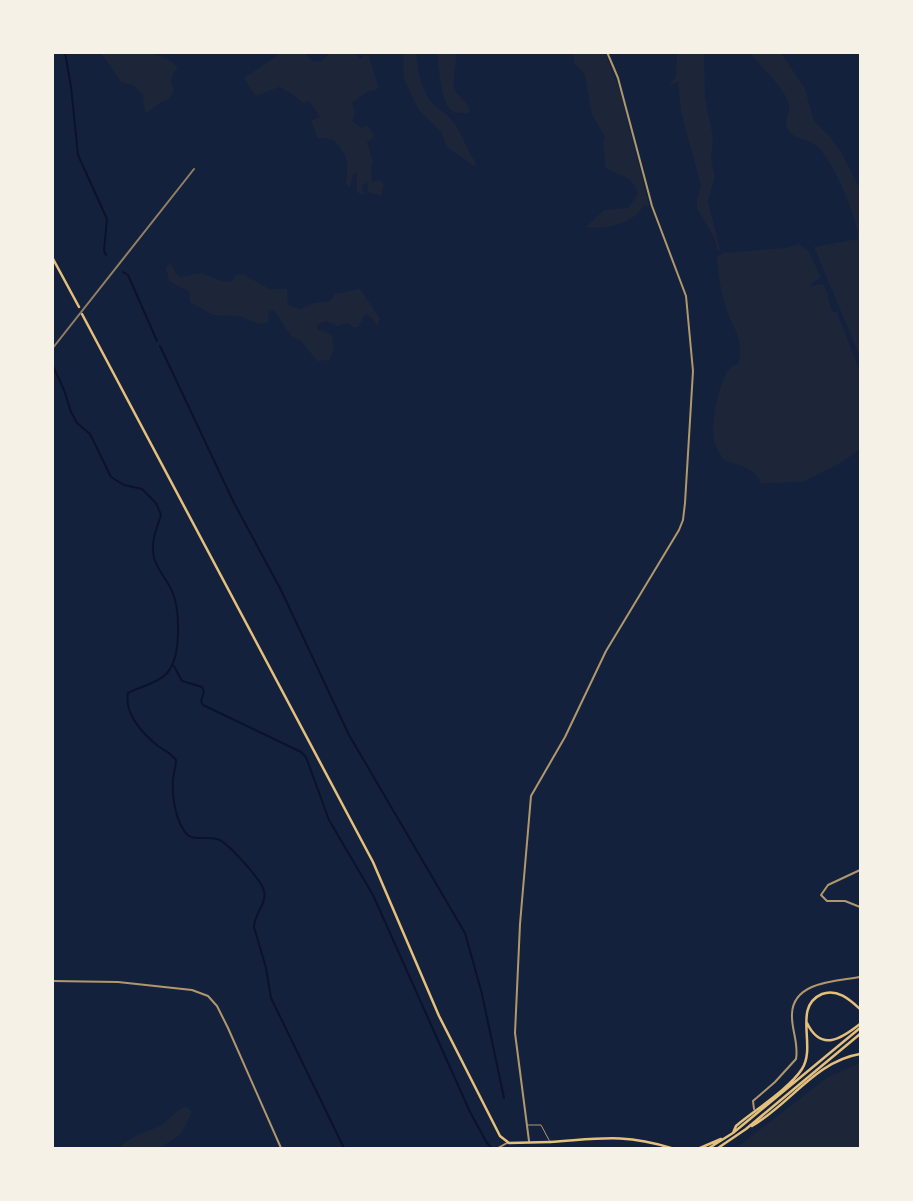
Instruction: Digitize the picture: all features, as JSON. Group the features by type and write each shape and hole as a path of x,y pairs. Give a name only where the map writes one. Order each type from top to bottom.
{"main road":[{"path":"52,257 79,307"},
{"path":"82,314 373,862 439,1016 500,1136 507,1143 608,1136 653,1143 671,1149"},
{"path":"733,1133 736,1126 792,1080 804,1065 809,1049 806,1018 810,1004 825,993 843,995 859,1007"},
{"path":"806,1018 814,1034 826,1040 842,1037 860,1026"},
{"path":"709,1149 733,1133 860,1026"},
{"path":"747,1129 860,1034"},
{"path":"719,1149 828,1066 860,1054"},
{"path":"700,1149 716,1140 724,1139"},
{"path":"529,1143 530,1149"},
{"path":"653,1143 659,1149"}],"street":[{"path":"529,1143 515,1027 520,924 531,796 564,739 606,650 678,530 683,520 685,503 693,371 686,296 652,206 618,78 607,52"},
{"path":"860,870 827,886 821,896 827,901 845,901 860,908"},
{"path":"755,1110 753,1101 796,1059 792,1012 798,999 816,985 860,978"},
{"path":"52,981 118,982 192,990 205,994 215,1003 228,1028 281,1149"},
{"path":"498,1149 507,1143"}],"lane":[{"path":"528,1125 541,1125 550,1142"}],"shaded area":[{"path":"101,53 154,54 172,62 178,69 173,73 171,83 174,89 169,99 145,114 143,95 133,85 121,82"},
{"path":"281,53 305,53 317,62 329,53 356,53 360,60 365,55 369,56 378,86 376,90 369,91 352,102 355,115 352,121 361,128 367,125 373,133 373,138 367,142 373,162 372,182 382,181 384,185 381,196 368,192 367,182 363,185 363,195 357,192 357,172 353,175 350,187 346,183 345,156 334,140 318,139 311,121 320,117 309,101 303,103 279,87 256,96 254,94 244,78"},
{"path":"403,53 416,53 426,93 434,105 455,124 476,163 474,166 447,147 441,132 419,110 404,79"},
{"path":"437,53 455,53 454,87 469,107 468,113 454,112 447,105 442,91"},
{"path":"573,53 605,53 620,92 649,205 644,205 633,217 618,224 586,227 604,210 628,208 638,194 633,183 606,168 603,141 605,137 592,114 585,76 574,64"},
{"path":"677,53 704,53 705,98 713,137 711,159 715,176 708,202 720,250 697,209 701,186 681,111 678,82 669,85 676,77"},
{"path":"750,53 781,53 805,89 814,121 841,152 860,189 860,357 814,247 858,239 854,217 837,176 823,153 814,143 789,131 786,124 789,108 787,99"},
{"path":"798,244 808,250 821,277 811,286 823,284 860,372 860,449 844,461 802,482 761,483 750,470 724,460 714,441 714,416 721,386 727,372 740,357 738,335 722,294 717,257 723,253 785,248"},
{"path":"170,263 179,277 202,273 221,281 232,282 235,275 243,274 269,289 287,289 288,305 300,309 314,303 330,301 335,294 360,289 380,319 377,326 372,318 365,314 358,327 348,323 337,326 322,322 317,326 317,330 332,336 334,349 329,360 317,361 301,341 291,336 274,310 269,311 268,323 259,324 239,316 213,315 190,302 190,292 169,281 166,268"},
{"path":"860,1063 860,1148 736,1148 828,1077"},
{"path":"187,1107 192,1112 181,1134 160,1148 120,1148 124,1143 167,1121 177,1111"}],"waterway":[{"path":"65,52 78,155 107,219 104,251 106,255"},
{"path":"123,272 128,275 157,341"},
{"path":"160,346 234,503 281,590 349,735 465,933 482,994 504,1098"},
{"path":"52,364 71,412 77,423 90,434 111,477 124,485 142,489 156,503 161,515 153,552 175,599 177,646 175,657 166,674 157,681 128,693 129,708 146,736 176,760 174,799 178,818 186,834 194,838 212,838 222,842 244,862 262,886 264,900 254,927 266,968 271,998 344,1148"},
{"path":"174,666 182,681 202,687 203,705 301,752 306,757 329,820 373,895 470,1112 492,1148"}],"railway":[{"path":"52,349 194,169"}]}
